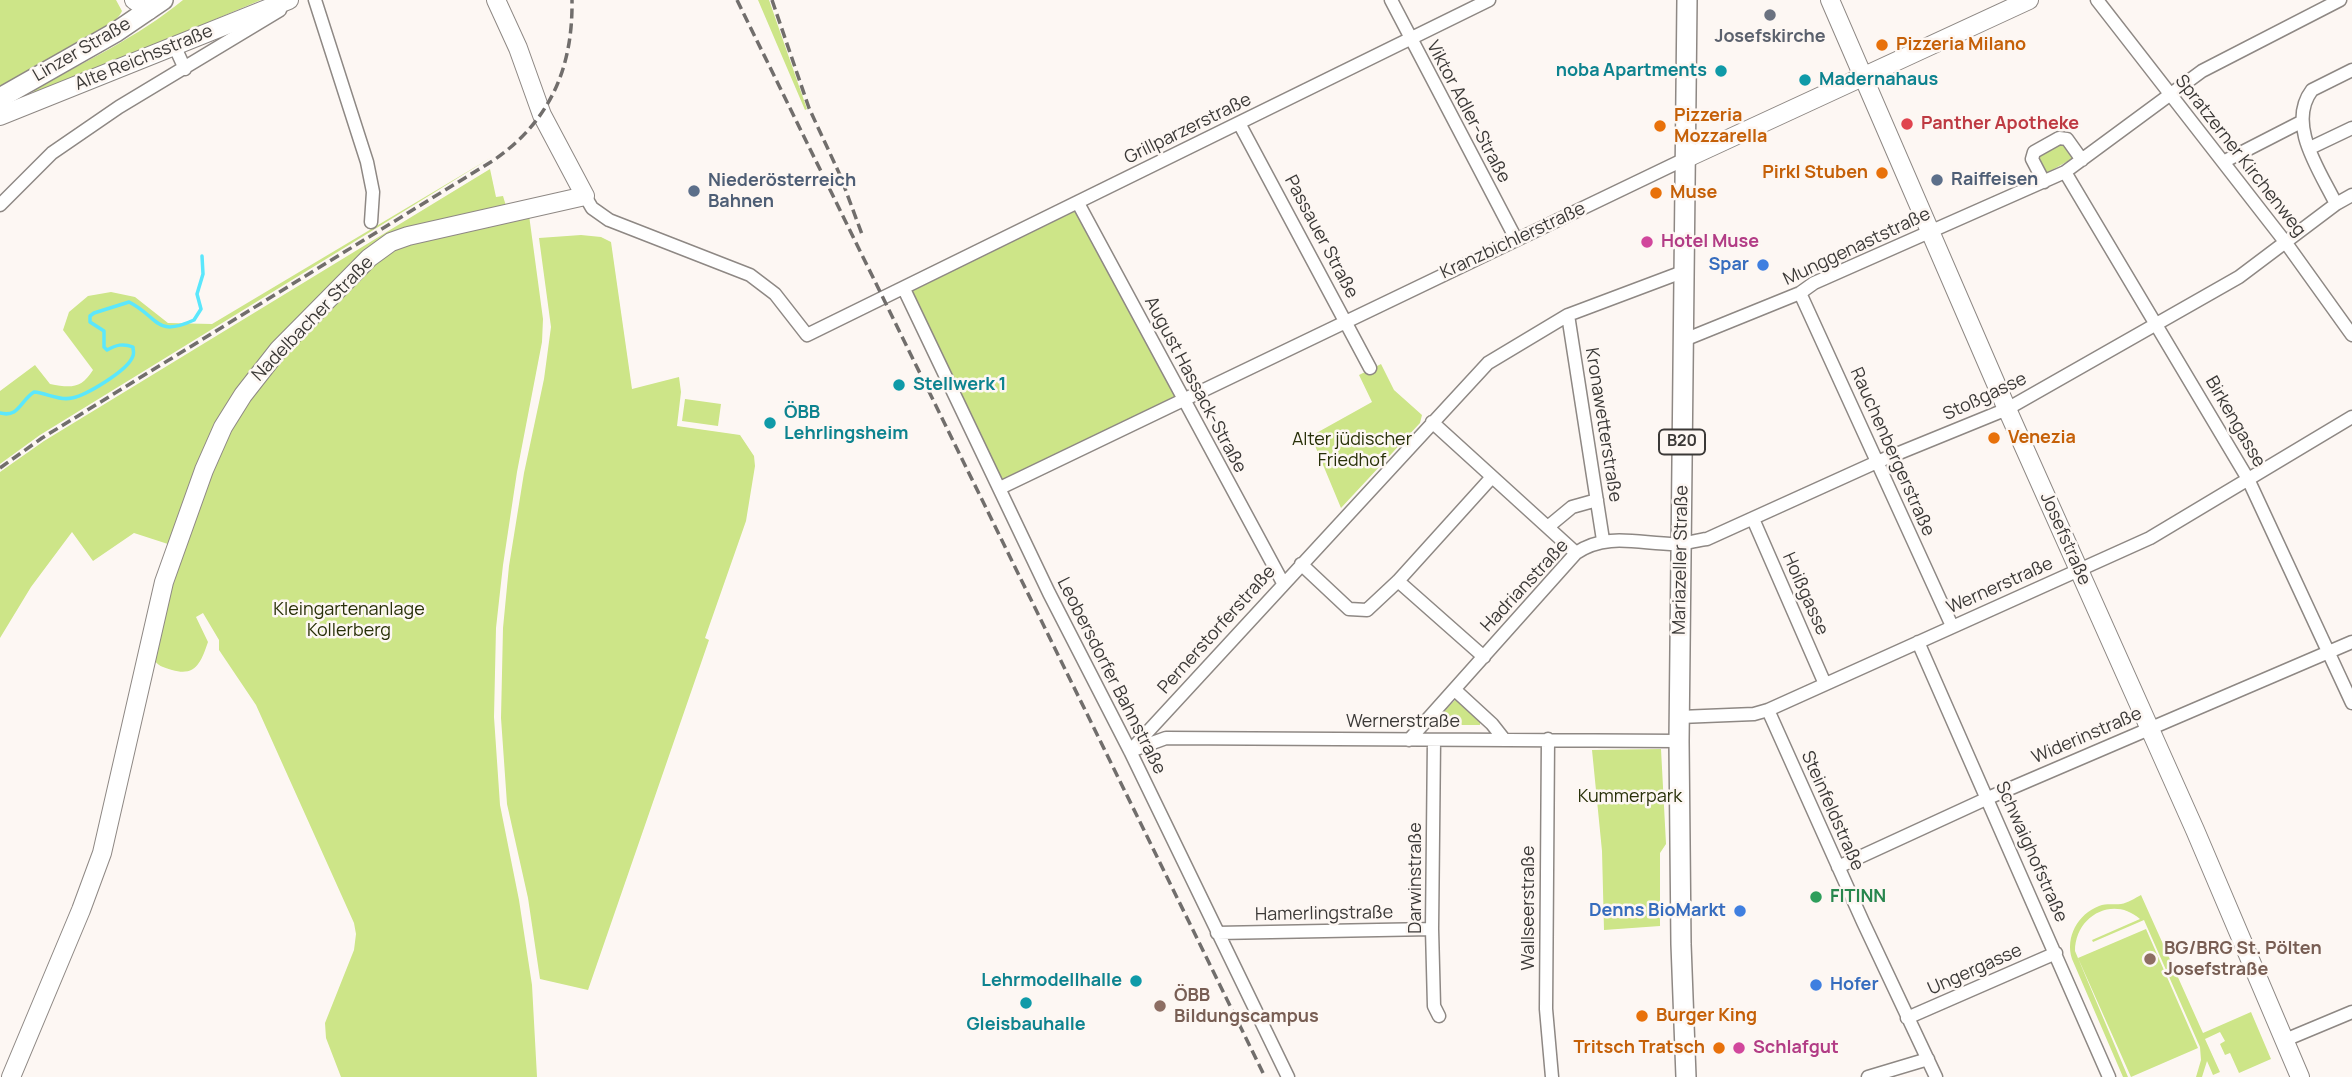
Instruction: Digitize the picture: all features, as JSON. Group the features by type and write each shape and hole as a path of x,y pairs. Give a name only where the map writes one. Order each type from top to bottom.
{"main road":[{"name":"Mariazeller Straße","path":"1686,1077 1681,944 1679,741 1687,0"},
{"name":"Linzer Straße","path":"0,98 87,49 148,3"}],"street":[{"name":"Alte Reichsstraße","path":"0,116 289,0"},
{"path":"0,205 52,153 119,107 297,0"},
{"path":"315,0 367,162 373,192 371,222"},
{"path":"496,0 519,48 542,115 585,196"},
{"name":"Viktor Adler-Straße","path":"1391,0 1516,239"},
{"name":"Grillparzerstraße","path":"585,196 592,208 609,220 750,275 775,295 807,335 1489,0"},
{"name":"Josefstraße","path":"1830,0 2007,410 2195,830 2285,1040 2295,1076"},
{"name":"Kranzbichlerstraße","path":"1000,488 1516,239 2029,0"},
{"name":"Spratzerner Kirchenweg","path":"2097,0 2286,243 2352,335"},
{"name":"Munggenaststraße","path":"1684,340 1800,293 1814,283 2065,172 2202,71 2340,0"},
{"path":"174,45 185,69"},
{"path":"2336,204 2301,122 2310,91 2352,70"},
{"path":"2223,162 2301,122"},
{"name":"Passauer Straße","path":"1239,123 1370,368"},
{"path":"2310,148 2352,128"},
{"path":"2044,182 2032,159 2034,152 2059,138 2067,139 2082,160"},
{"name":"Birkengasse","path":"2065,172 2248,479 2352,703"},
{"name":"Stoßgasse","path":"1681,544 1707,539 1877,462 2007,410 2239,277 2336,204 2352,195"},
{"name":"Nadelbacher Straße","path":"11,1077 102,853 170,564 204,470 232,411 253,379 279,349 369,258 391,242 585,196"},
{"name":"August Hassack-Straße","path":"1078,203 1283,583"},
{"path":"1576,553 1432,422 1488,363 1568,315 1685,271"},
{"name":"Leobersdorfer Bahnstraße","path":"904,289 1049,593 1130,751 1288,1077"},
{"name":"Rauchenbergerstraße","path":"1800,293 1952,626"},
{"name":"Kronawetterstraße","path":"1568,315 1603,540"},
{"name":"Wernerstraße","path":"1680,717 1754,714 1768,710 2080,571 2150,538 2352,417"},
{"name":"Pernerstorferstraße","path":"1130,751 1432,422"},
{"path":"1301,564 1349,609 1367,610 1398,581 1492,477"},
{"name":"Hadrianstraße","path":"1549,526 1572,506 1597,500"},
{"name":"Hoißgasse","path":"1753,519 1825,684"},
{"name":"Hadrianstraße","path":"1409,740 1576,553 1603,540 1681,544"},
{"path":"1398,581 1484,657"},
{"name":"Schwaighofstraße","path":"1918,642 2109,1077"},
{"name":"Widerinstraße","path":"1838,867 1988,798 2352,642"},
{"path":"1455,690 1493,724 1503,738"},
{"name":"Steinfeldstraße","path":"1768,710 1936,1077"},
{"name":"Wernerstraße","path":"1130,751 1166,738 1679,741"},
{"name":"Wallseerstraße","path":"1548,739 1546,1009 1552,1077"},
{"name":"Darwinstraße","path":"1434,740 1432,929 1434,1006 1438,1016"},
{"name":"Hamerlingstraße","path":"1217,933 1432,929"},
{"name":"Ungergasse","path":"1907,1018 2056,953"},
{"path":"2285,1040 2352,1012"},
{"path":"1868,1077 1928,1059"}],"green space":[{"path":"0,0 116,0 122,11 115,21 86,42 0,86"},
{"path":"183,0 261,0 35,95 33,90 129,37"},
{"path":"758,0 769,0 807,109 805,110"},
{"path":"2060,142 2066,143 2075,157 2045,174 2037,158 2038,154"},
{"path":"492,157 40,435 0,464 0,391 35,365 50,384 64,386 80,384 93,370 63,330 69,312 88,296 111,292 135,297 168,323 212,324"},
{"path":"490,169 496,197 503,196 506,206 407,231 275,345 171,545 134,533 93,561 72,532 31,587 0,638 0,472 44,441"},
{"path":"1078,203 1183,400 1000,488 904,289"},
{"name":"Kleingartenanlage Kollerberg","path":"529,215 543,319 542,342 517,472 503,565 496,628 494,717 500,805 532,985 537,1077 341,1077 326,1038 325,1023 354,950 354,923 256,705 219,650 219,640 203,613 196,617 208,642 196,666 180,672 161,666 153,658 174,566 208,472 258,383 352,284 393,248"},
{"path":"581,235 601,237 611,242 632,389 679,377 681,392 677,426 740,435 754,456 755,466 746,521 705,638 709,640 588,990 540,979 528,898 507,804 501,718 503,628 509,566 524,473 544,379 551,327 539,238"},
{"name":"Alter jüdischer Friedhof","path":"1381,364 1394,390 1422,415 1420,423 1341,508 1311,436 1372,402 1359,375"},
{"path":"685,399 721,404 718,426 682,421"},
{"path":"1456,699 1480,719 1480,725 1461,725 1460,719 1450,719 1449,725 1437,722"},
{"name":"Kummerpark","path":"1661,749 1666,844 1660,853 1660,926 1604,930 1602,851 1592,750"},
{"path":"2141,895 2203,1033 2251,1012 2271,1059 2239,1073 2230,1053 2225,1055 2220,1044 2225,1041 2220,1032 2205,1039 2220,1072 2213,1075 2207,1061 2202,1077 2196,1077 2201,1060 2200,1047 2144,920 2093,942 2092,940 2140,919 2129,912 2108,909 2088,919 2081,928 2075,951 2128,1077 2123,1077 2072,959 2070,943 2079,920 2092,910 2102,905 2124,903"},
{"path":"2146,929 2198,1048 2131,1077 2078,958"}],"waterway":[{"path":"0,413 15,411 34,392 62,398 79,396 105,382 128,363 133,355 133,347 120,345 107,350 104,347 104,331 90,322 90,316 94,313 129,302 164,326 172,327 194,320 201,309 197,294 203,274 202,256"}],"railway":[{"path":"0,468 42,438 494,160 513,145 544,110 563,70 571,25 572,0"},
{"path":"737,0 1265,1077"},
{"path":"772,0 809,108 840,175 863,237"}],"place":[{"name":"Josefskirche","path":"1770,15"},
{"name":"Pizzeria Milano","path":"1882,45"},
{"name":"noba Apartments","path":"1721,71"},
{"name":"Madernahaus","path":"1805,80"},
{"name":"Panther Apotheke","path":"1907,124"},
{"name":"Pizzeria Mozzarella","path":"1660,126"},
{"name":"Pirkl Stuben","path":"1882,173"},
{"name":"Raiffeisen","path":"1937,180"},
{"name":"Niederösterreich Bahnen","path":"694,191"},
{"name":"Muse","path":"1656,193"},
{"name":"Hotel Muse","path":"1647,242"},
{"name":"Spar","path":"1763,265"},
{"name":"Stellwerk 1","path":"899,385"},
{"name":"ÖBB Lehrlingsheim","path":"770,423"},
{"name":"Venezia","path":"1994,438"},
{"name":"FITINN","path":"1816,897"},
{"name":"Denns BioMarkt","path":"1740,911"},
{"name":"BG/BRG St. Pölten Josefstraße","path":"2150,959"},
{"name":"Lehrmodellhalle","path":"1136,981"},
{"name":"Hofer","path":"1816,985"},
{"name":"Gleisbauhalle","path":"1026,1003"},
{"name":"ÖBB Bildungscampus","path":"1160,1006"},
{"name":"Burger King","path":"1642,1016"},
{"name":"Tritsch Tratsch","path":"1719,1048"},
{"name":"Schlafgut","path":"1739,1048"}]}
